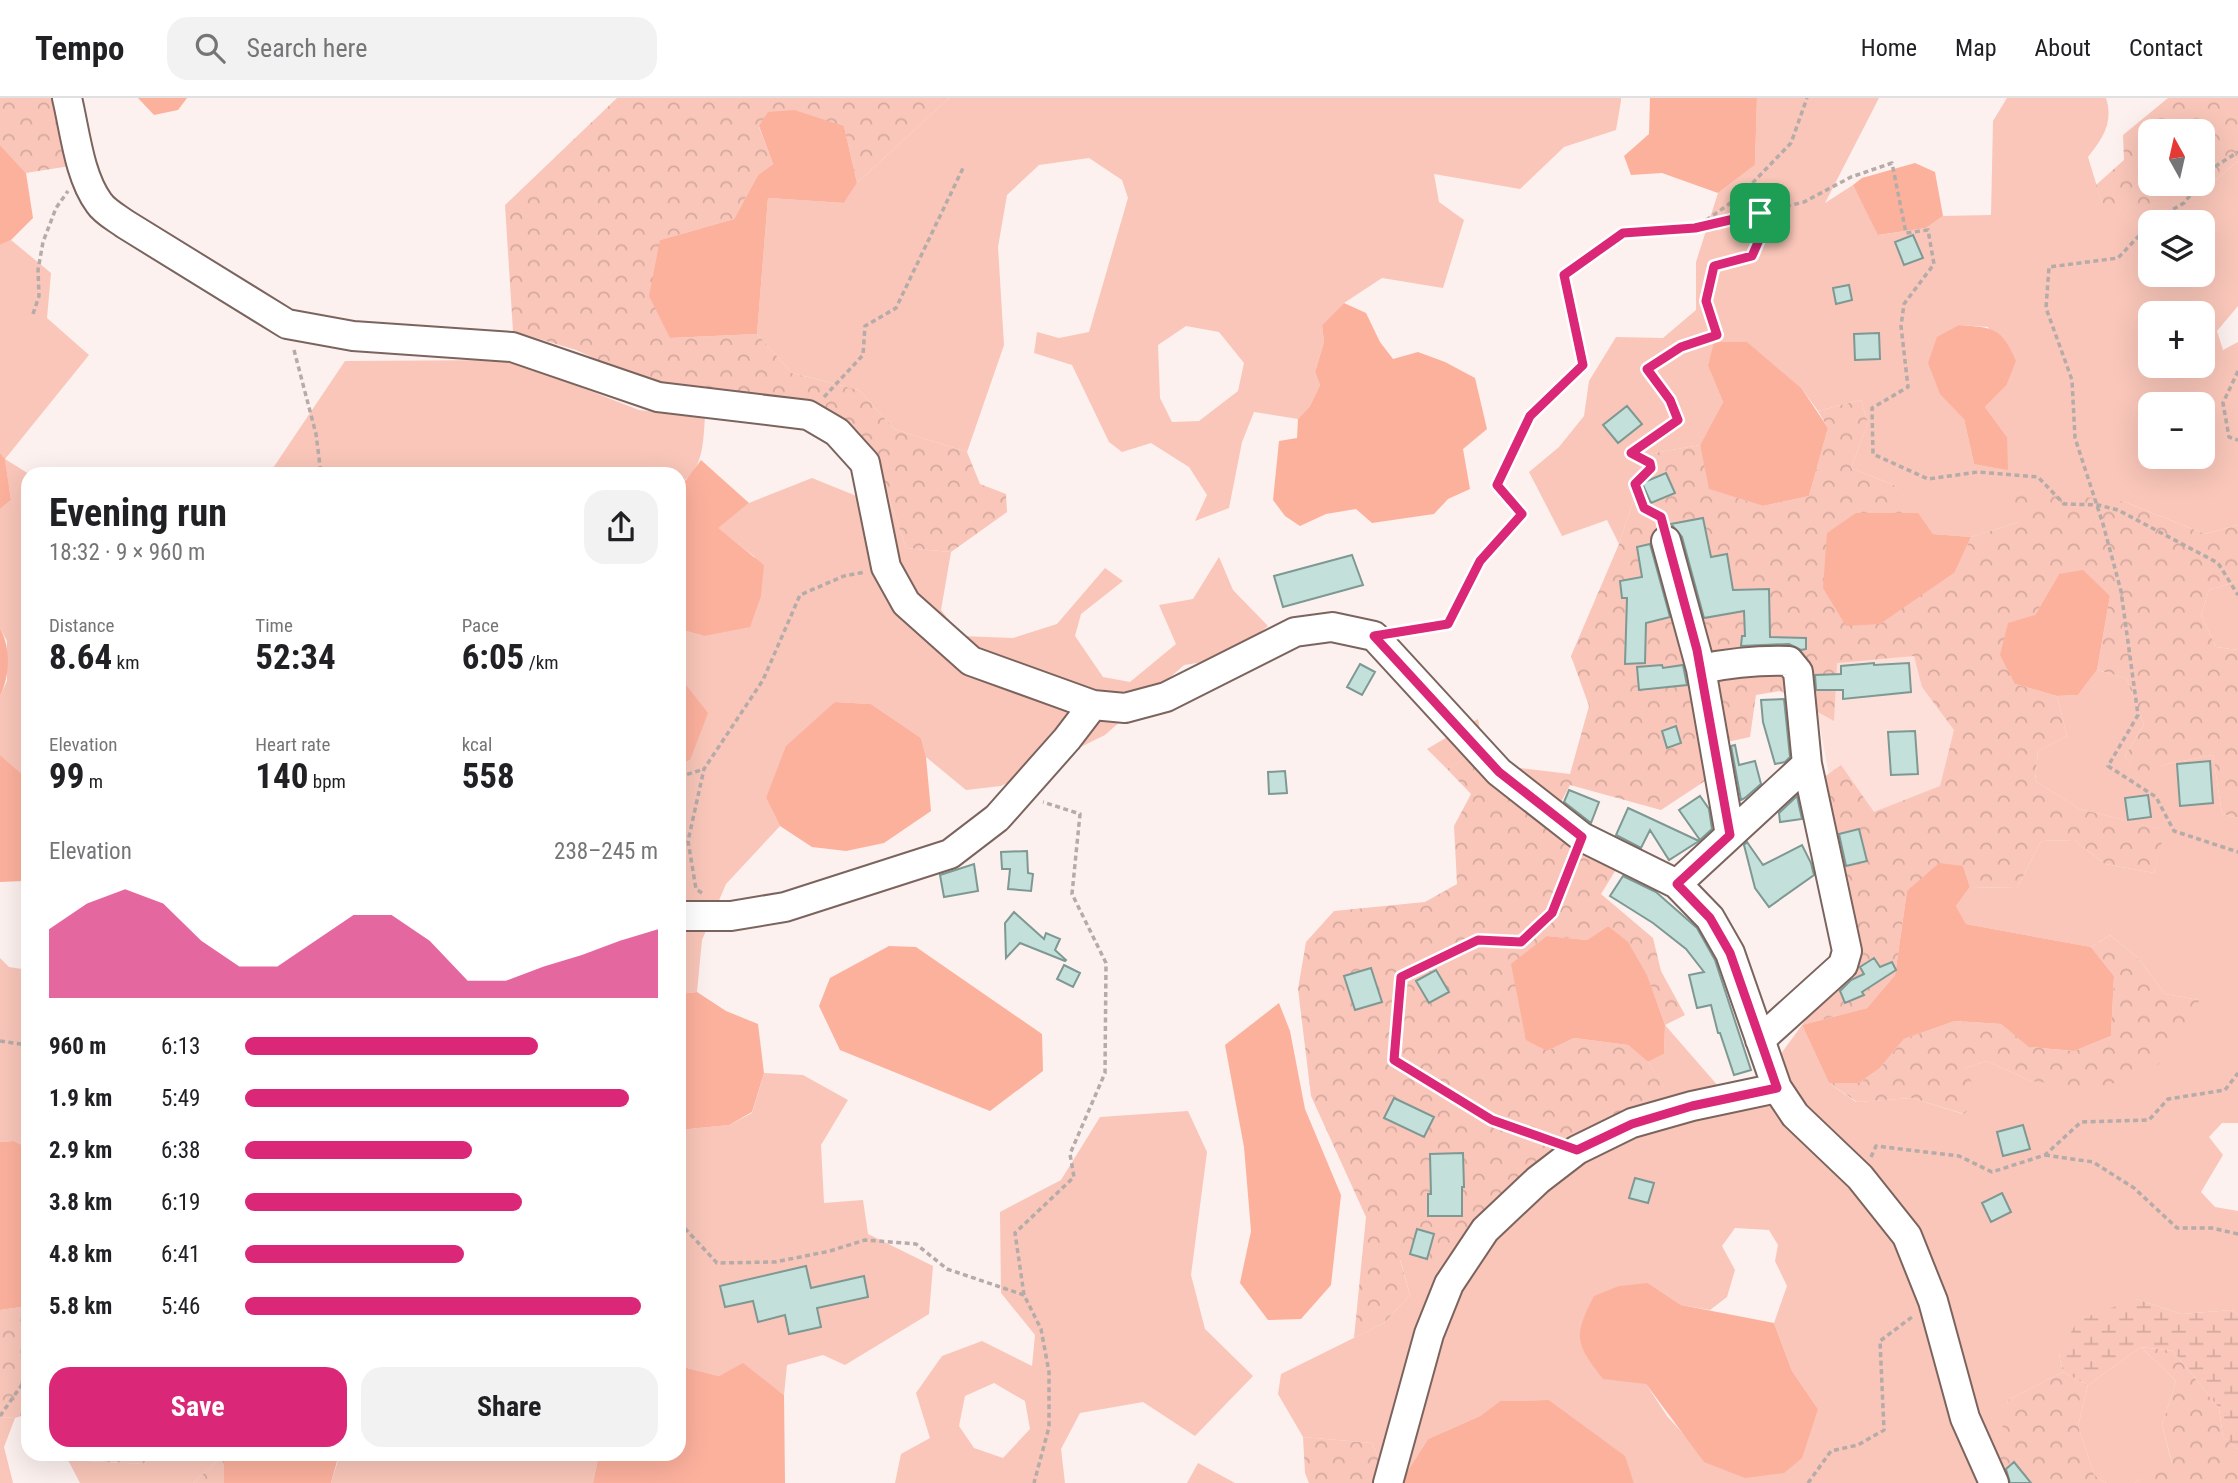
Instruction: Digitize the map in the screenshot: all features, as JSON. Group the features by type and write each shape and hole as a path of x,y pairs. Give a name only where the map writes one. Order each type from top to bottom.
{"street":[{"path":"67,98 82,170 100,205 287,324 353,336 512,347 658,397 808,415 837,432 865,463 886,567 906,603 971,661 1093,705 1125,708 1166,697 1295,632 1332,627 1374,636 1499,772 1582,837 1677,884 1710,918 1730,953 1777,1088 1795,1115 1860,1177 1907,1236 1933,1301 1965,1418 1994,1483"},
{"path":"1666,541 1701,669 1730,835"},
{"path":"1701,669 1746,662 1789,661 1798,673 1807,764 1847,951 1843,965 1760,1040"},
{"path":"686,916 731,916 785,908 950,855 997,818 1067,739 1093,705"},
{"path":"1677,884 1807,764"},
{"path":"1388,1483 1429,1334 1449,1284 1485,1230 1538,1180 1577,1150 1632,1124 1692,1106 1777,1088"}],"path":[{"path":"1695,228 1739,197 1791,143 1807,98"},
{"path":"2216,167 2238,152"},
{"path":"1374,636 1448,624 1480,561 1522,514 1497,485 1530,416 1583,365 1564,275 1623,233 1695,228 1804,202 1851,177 1892,163 1906,233 1928,230 1934,264 1904,304 1901,326 1908,387 1872,408 1873,454 1928,479 1978,472 2038,477 2064,505 2098,505 2118,510 2218,563 2238,595"},
{"path":"808,415 863,355 865,326 896,308 962,168"},
{"path":"33,314 39,296 38,270 43,242 56,208 82,170"},
{"path":"2172,210 2190,196"},
{"path":"1666,541 1661,517 1644,508 1635,484 1651,468 1650,463 1631,453 1678,420 1670,400 1647,369 1681,347 1717,335 1706,301 1714,266 1752,256 1763,231 1760,213"},
{"path":"2138,236 2118,258 2049,267 2046,308 2073,380 2076,438 2098,505 2121,591 2138,715 2108,766 2156,797 2174,831 2238,852"},
{"path":"287,324 307,392 320,467"},
{"path":"2238,371 2223,402 2229,437 2238,440"},
{"path":"731,916 696,889 688,841 704,769 762,680 800,595 844,576 886,567"},
{"path":"686,775 704,769"},
{"path":"1018,793 1080,814 1072,894 1106,962 1105,1073 1070,1154 1074,1177 1015,1233 1024,1295 1041,1329 1049,1372 1049,1427 1034,1483"},
{"path":"1577,1150 1492,1120 1394,1060 1401,977 1478,940 1521,942 1552,913 1582,837"},
{"path":"0,1041 21,1044"},
{"path":"1860,1177 1876,1146 1959,1156 1992,1172 2045,1155 2081,1122 2149,1120 2168,1099 2225,1090 2238,1073"},
{"path":"2045,1155 2093,1162 2134,1188 2177,1228 2212,1228 2238,1234"},
{"path":"686,1229 718,1262 775,1262 830,1251 864,1240 916,1244 947,1269 1024,1295"},
{"path":"1808,1483 1831,1451 1858,1445 1884,1430 1880,1341 1933,1301"},
{"path":"0,1416 21,1387"}],"shaded area":[{"path":"138,98 187,98 178,110 154,115"},
{"path":"1650,98 1757,98 1755,165 1718,193 1662,173 1631,175 1624,156 1649,134"},
{"path":"794,110 844,126 857,183 844,203 768,198 757,334 670,338 649,296 660,240 734,219 758,175 773,164 759,126 768,112"},
{"path":"0,145 26,173 33,218 11,240 0,245"},
{"path":"1915,163 1935,172 1943,216 1926,228 1878,235 1853,185 1862,178"},
{"path":"1344,303 1366,313 1380,342 1393,359 1418,352 1445,362 1475,378 1487,429 1463,449 1470,489 1448,499 1434,514 1372,523 1356,509 1326,514 1300,526 1285,516 1273,500 1279,441 1297,438 1298,419 1310,406 1320,385 1315,372 1324,342 1322,325"},
{"path":"1959,325 1995,331 2006,341 2016,361 2006,386 1985,407 2007,437 2008,470 1974,464 1964,419 1940,394 1928,363 1937,337"},
{"path":"1714,342 1747,342 1802,389 1828,428 1809,496 1763,506 1709,489 1700,445 1723,402 1708,366"},
{"path":"0,453 5,459 11,500 0,509"},
{"path":"701,460 749,503 718,528 764,565 761,596 750,627 704,636 686,631 686,480"},
{"path":"1856,513 1918,513 1933,534 1971,537 1955,572 1880,624 1846,626 1823,588 1827,533"},
{"path":"2083,570 2110,596 2097,670 2078,695 2057,696 2015,684 2000,655 2008,623 2035,615 2059,574"},
{"path":"0,628 8,662 0,696"},
{"path":"1946,637 1978,814 1841,840 1808,662"},
{"path":"686,685 708,713 690,760 686,762"},
{"path":"835,702 871,704 921,738 926,757 931,811 884,843 846,851 812,847 780,826 766,798 786,746"},
{"path":"0,755 21,773 21,881 0,882"},
{"path":"1939,863 1963,866 1970,887 1956,906 1966,924 2091,947 2114,976 2111,1036 2074,1051 2029,1047 2001,1024 1955,1021 1904,1039 1880,1068 1859,1083 1829,1083 1802,1025 1867,1008 1895,975 1907,891"},
{"path":"1608,926 1628,942 1648,977 1665,1025 1664,1054 1648,1062 1628,1045 1574,1038 1547,1051 1526,1040 1511,964 1547,936 1587,940"},
{"path":"889,946 916,947 1042,1034 1043,1071 990,1111 840,1050 819,1006 830,978"},
{"path":"697,992 726,1011 758,1024 764,1073 752,1112 729,1125 686,1129 686,993"},
{"path":"1279,1003 1290,1031 1305,1109 1341,1195 1331,1285 1301,1319 1268,1320 1240,1283 1251,1231 1244,1147 1225,1045"},
{"path":"14,1141 21,1144 21,1307 0,1310 0,1142"},
{"path":"1648,1283 1681,1305 1774,1323 1792,1371 1818,1409 1802,1458 1784,1473 1745,1478 1704,1462 1646,1384 1603,1379 1594,1367 1582,1348 1580,1331 1594,1296 1619,1286"},
{"path":"743,1363 784,1395 785,1483 593,1483 598,1461 686,1461 686,1368 719,1376"},
{"path":"1549,1400 1625,1456 1634,1483 1400,1483 1428,1439 1480,1416 1500,1401"},
{"path":"224,1461 337,1461 331,1483 224,1483"}],"green space":[{"path":"0,98 52,98 70,166 26,173 0,145"},
{"path":"617,98 949,98 857,183 844,126 759,127 773,164 758,175 734,219 660,240 670,338 757,334 792,373 859,390 894,429 967,452 980,484 1006,494 1007,512 951,552 906,548 886,489 869,452 847,422 789,401 668,392 576,350 513,331 505,205"},
{"path":"949,98 1621,98 1616,130 1564,147 1520,189 1434,174 1439,202 1464,220 1443,288 1382,278 1344,303 1322,325 1324,342 1315,372 1320,385 1310,406 1298,419 1254,412 1242,442 1229,508 1195,521 1207,495 1189,467 1151,443 1122,452 1109,442 1072,365 1034,353 1037,332 1059,338 1089,332 1128,198 1122,180 1089,158 1039,165 1007,195 998,247 1004,345 967,452 894,429 859,390 792,373 757,334 768,198 844,203 857,183","holes":["1186,326 1219,332 1244,363 1238,391 1199,421 1172,422 1160,398 1158,345"]},
{"path":"1757,98 1879,98 1825,203 1853,185 1879,235 1926,228 1943,216 1991,215 1993,121 2007,98 2106,98 2108,123 2088,157 2102,203 2142,196 2216,196 2216,180 2238,161 2238,306 2217,331 2223,350 2238,342 2238,525 2205,534 2125,502 2019,522 1971,537 1933,534 1894,485 1851,468 1868,423 1861,400 1818,411 1802,389 1708,366 1723,402 1700,445 1649,454 1619,544 1607,520 1562,536 1529,472 1559,447 1584,416 1589,381 1616,337 1663,338 1696,310 1696,262 1718,193 1755,165","holes":["1959,325 1988,327 2006,386 1985,407 2007,437 1974,464 1964,419"]},
{"path":"2168,98 2238,98 2238,161 2216,180 2216,119 2142,119"},
{"path":"2138,123 2138,196 2174,196 2138,208 2102,203 2096,185 2124,160 2123,135"},
{"path":"11,240 51,273 47,318 89,355 5,459 21,469 21,773 0,755 0,696 7,681 7,641 0,628 0,509 11,500 5,460 0,453 0,245"},
{"path":"511,360 639,410 705,417 701,455 698,464 686,479 686,467 274,467 345,361"},
{"path":"1861,400 1868,423 1851,468 1894,485 1918,513 1856,513 1955,572 1971,537 2019,522 2006,503 2022,489 2125,502 2205,534 2238,525 2238,581 2209,590 2201,615 2216,647 2238,650 2238,818 2222,814 2213,755 2167,764 2137,775 2125,756 2144,725 2126,678 2097,670 2110,596 2059,574 2035,615 2015,684 2057,696 2067,736 2038,751 2035,781 2080,809 2165,830 2154,873 2105,864 2074,840 2041,841 2017,888 1970,887 1963,866 1907,891 1895,975 1867,1008 1802,1025 1857,946 1820,780 1841,765 1874,812 1940,786 1954,730 1922,687 1914,656 1837,663 1834,721 1780,691 1756,695 1750,737 1709,746 1711,777 1661,810 1570,785 1549,825 1617,868 1601,894 1653,938 1661,971 1685,1015 1665,1025 1648,977 1608,926 1587,940 1547,936 1547,1051 1574,1038 1628,1045 1648,1062 1664,1085 1644,1132 1586,1160 1475,1225 1432,1270 1400,1260 1410,1295 1384,1323 1354,1338 1366,1217 1311,1096 1298,989 1306,942 1334,911 1425,902 1457,884 1454,826 1471,794 1447,769 1483,747 1503,766 1570,774 1589,706 1571,656 1619,544 1649,454 1700,445 1710,489 1763,506 1809,496 1828,428 1818,411"},
{"path":"812,478 859,497 886,489 906,548 951,552 941,610 961,636 1013,638 1057,624 1105,568 1123,581 1081,614 1075,636 1103,677 1130,682 1176,644 1159,605 1193,599 1219,557 1233,590 1268,626 1229,658 1184,665 1105,735 1001,786 966,790 926,757 921,738 871,704 835,702 766,798 780,826 726,884 702,940 697,992 686,993 686,762 690,760 686,631 704,636 755,557 717,528 749,503"},
{"path":"2238,581 2238,650 2216,647 2201,615 2209,590"},
{"path":"2097,670 2126,678 2144,725 2125,756 2137,774 2167,764 2213,755 2222,814 2238,818 2238,1123 2222,1123 2209,1137 2223,1155 2201,1192 2215,1207 2238,1211 2238,1315 2232,1310 2181,1314 2136,1299 2059,1354 2063,1372 2008,1400 1995,1483 1634,1483 1624,1456 1549,1400 1500,1401 1480,1416 1428,1439 1400,1483 1389,1483 1372,1443 1303,1437 1278,1394 1281,1374 1384,1323 1410,1295 1400,1259 1475,1225 1664,1086 1648,1062 1664,1054 1665,1025 1719,1087 1764,1077 1802,1025 1829,1083 1856,1102 1912,1098 1963,1114 1965,1068 1987,1061 2031,1081 2199,1000 2165,994 2138,958 2110,935 2091,947 1966,924 1956,906 1970,887 2017,888 2041,841 2074,840 2105,864 2154,873 2164,830 2080,809 2035,781 2038,751 2067,736 2057,696 2078,695","holes":["1735,1228 1769,1230 1778,1245 1775,1261 1787,1286 1774,1323 1792,1371 1818,1409 1686,1437 1667,1416 1646,1384 1648,1283 1681,1305 1710,1310 1727,1297 1735,1270 1722,1246"]},
{"path":"1478,719 1483,747 1447,769 1427,749"},
{"path":"2110,935 2138,958 2165,994 2199,1000 2193,1027 2159,1064 2100,1089 2031,1081 1987,1061 1965,1068 1979,1098 1964,1114 1912,1098 1857,1102 1829,1083 1859,1083 1880,1068 1904,1039 1955,1021 2001,1024 2030,1047 2074,1051 2111,1036 2114,976 2091,947"},
{"path":"0,958 9,967 21,969 21,1144 14,1141 0,1142"},
{"path":"764,1073 803,1075 848,1100 821,1145 824,1203 863,1200 868,1234 933,1266 929,1314 845,1365 823,1355 787,1365 784,1395 743,1364 719,1376 686,1368 686,1129 729,1125 752,1113"},
{"path":"1188,1111 1207,1152 1191,1275 1205,1329 1253,1376 1195,1436 1143,1402 1080,1413 1061,1449 1065,1483 895,1483 901,1454 930,1438 916,1393 942,1356 982,1341 1032,1366 1035,1335 1001,1293 1000,1212 1061,1180 1100,1117","holes":["994,1383 1025,1401 1030,1429 1003,1458 974,1448 959,1426 965,1396"]},
{"path":"2136,1299 2181,1314 2232,1310 2238,1315 2238,1449 2223,1437 2219,1408 2173,1351 2141,1347 2088,1385 2063,1372 2059,1354 2078,1320"},
{"path":"21,1307 21,1416 15,1418 0,1417 0,1310"},
{"path":"2141,1347 2176,1381 2162,1425 2172,1464 2134,1483 2106,1483 2094,1475 2078,1426 2088,1385"},
{"path":"2141,1347 2173,1351 2219,1408 2223,1437 2238,1449 2238,1483 2134,1483 2172,1463 2162,1425 2176,1381"},
{"path":"2063,1372 2088,1385 2078,1426 2094,1475 2106,1483 2003,1483 1993,1473 2008,1400"},
{"path":"0,1417 15,1418 4,1447 13,1483 0,1483"},
{"path":"1303,1437 1372,1443 1389,1483 1309,1483 1305,1473"},
{"path":"69,1461 87,1461 144,1464 147,1461 217,1461 193,1483 80,1483"},
{"path":"87,1461 147,1461 144,1464"},
{"path":"217,1461 224,1461 224,1483 193,1483"},
{"path":"338,1461 598,1461 593,1483 331,1483"},
{"path":"1198,1463 1235,1483 1187,1483"}],"building":[{"path":"1913,235 1923,258 1904,265 1895,242"},
{"path":"1849,285 1852,300 1836,304 1833,288"},
{"path":"1879,333 1880,359 1855,360 1854,334"},
{"path":"1627,406 1642,424 1618,443 1603,425"},
{"path":"1666,473 1675,493 1651,503 1642,483"},
{"path":"1703,518 1711,557 1727,554 1733,590 1769,589 1770,637 1806,638 1806,649 1801,650 1789,644 1741,646 1742,636 1745,636 1744,611 1704,618 1682,537 1671,524"},
{"path":"1650,544 1670,617 1646,623 1645,663 1625,664 1627,598 1622,598 1620,581 1642,577 1637,547"},
{"path":"1352,555 1363,585 1283,607 1274,576"},
{"path":"1909,663 1911,692 1843,699 1843,690 1816,690 1815,675 1841,674 1841,666"},
{"path":"1360,664 1375,672 1362,695 1347,687"},
{"path":"1662,665 1663,668 1683,665 1687,685 1639,690 1637,667"},
{"path":"1784,699 1790,757 1785,762 1775,764 1763,722 1761,700"},
{"path":"1676,726 1681,743 1667,748 1662,731"},
{"path":"1915,731 1918,774 1891,775 1888,732"},
{"path":"1735,745 1739,765 1755,761 1761,784 1741,800 1731,746"},
{"path":"2210,761 2213,803 2180,806 2177,764"},
{"path":"1285,771 1287,793 1269,794 1268,772"},
{"path":"1569,790 1599,802 1591,823 1564,802"},
{"path":"2148,795 2151,817 2128,820 2125,798"},
{"path":"1700,796 1709,809 1712,829 1700,840 1679,810"},
{"path":"1797,796 1802,819 1780,822 1779,813"},
{"path":"1628,808 1699,841 1669,860 1650,830 1641,848 1616,835"},
{"path":"1859,829 1867,861 1846,866 1839,834"},
{"path":"1747,842 1763,865 1802,845 1814,875 1769,907 1755,888 1744,845"},
{"path":"1027,851 1028,873 1033,874 1031,891 1008,889 1010,869 1002,869 1001,852"},
{"path":"974,864 978,891 944,897 940,875"},
{"path":"1623,876 1656,892 1697,928 1715,960 1751,1070 1734,1075 1711,1005 1697,1008 1689,975 1704,972 1686,949 1653,923 1610,896"},
{"path":"1014,912 1044,939 1046,933 1060,939 1055,950 1066,960 1020,943 1006,958 1005,923"},
{"path":"1874,958 1880,967 1892,962 1896,970 1862,992 1864,995 1845,1003 1840,991 1851,980 1864,974 1860,967"},
{"path":"1064,965 1080,973 1073,987 1057,979"},
{"path":"1371,968 1382,1002 1355,1010 1344,976"},
{"path":"1436,970 1449,992 1429,1003 1416,981"},
{"path":"1394,1098 1434,1117 1424,1137 1384,1118"},
{"path":"2023,1125 2030,1149 2003,1156 1997,1132"},
{"path":"1463,1153 1462,1216 1428,1216 1428,1194 1431,1194 1430,1154"},
{"path":"1635,1178 1654,1183 1648,1203 1629,1198"},
{"path":"2002,1193 2011,1212 1991,1222 1982,1203"},
{"path":"1417,1229 1434,1234 1427,1259 1410,1254"},
{"path":"806,1266 811,1288 864,1276 868,1297 817,1308 821,1327 789,1334 785,1315 758,1322 753,1301 725,1307 720,1286"},
{"path":"2014,1462 2031,1483 2010,1483 2006,1469"}],"route":[{"path":"1760,213 1763,231 1752,256 1714,266 1706,301 1717,335 1681,347 1647,369 1670,400 1678,420 1631,453 1650,463 1651,468 1635,484 1644,508 1661,517 1697,650 1730,835 1677,884 1710,918 1730,953 1777,1088 1692,1106 1632,1124 1577,1150 1492,1120 1394,1060 1401,977 1478,940 1521,942 1552,913 1582,837 1499,772 1374,636 1448,624 1480,561 1522,514 1497,485 1530,416 1583,365 1564,275 1623,233 1695,228 1760,213"}]}
